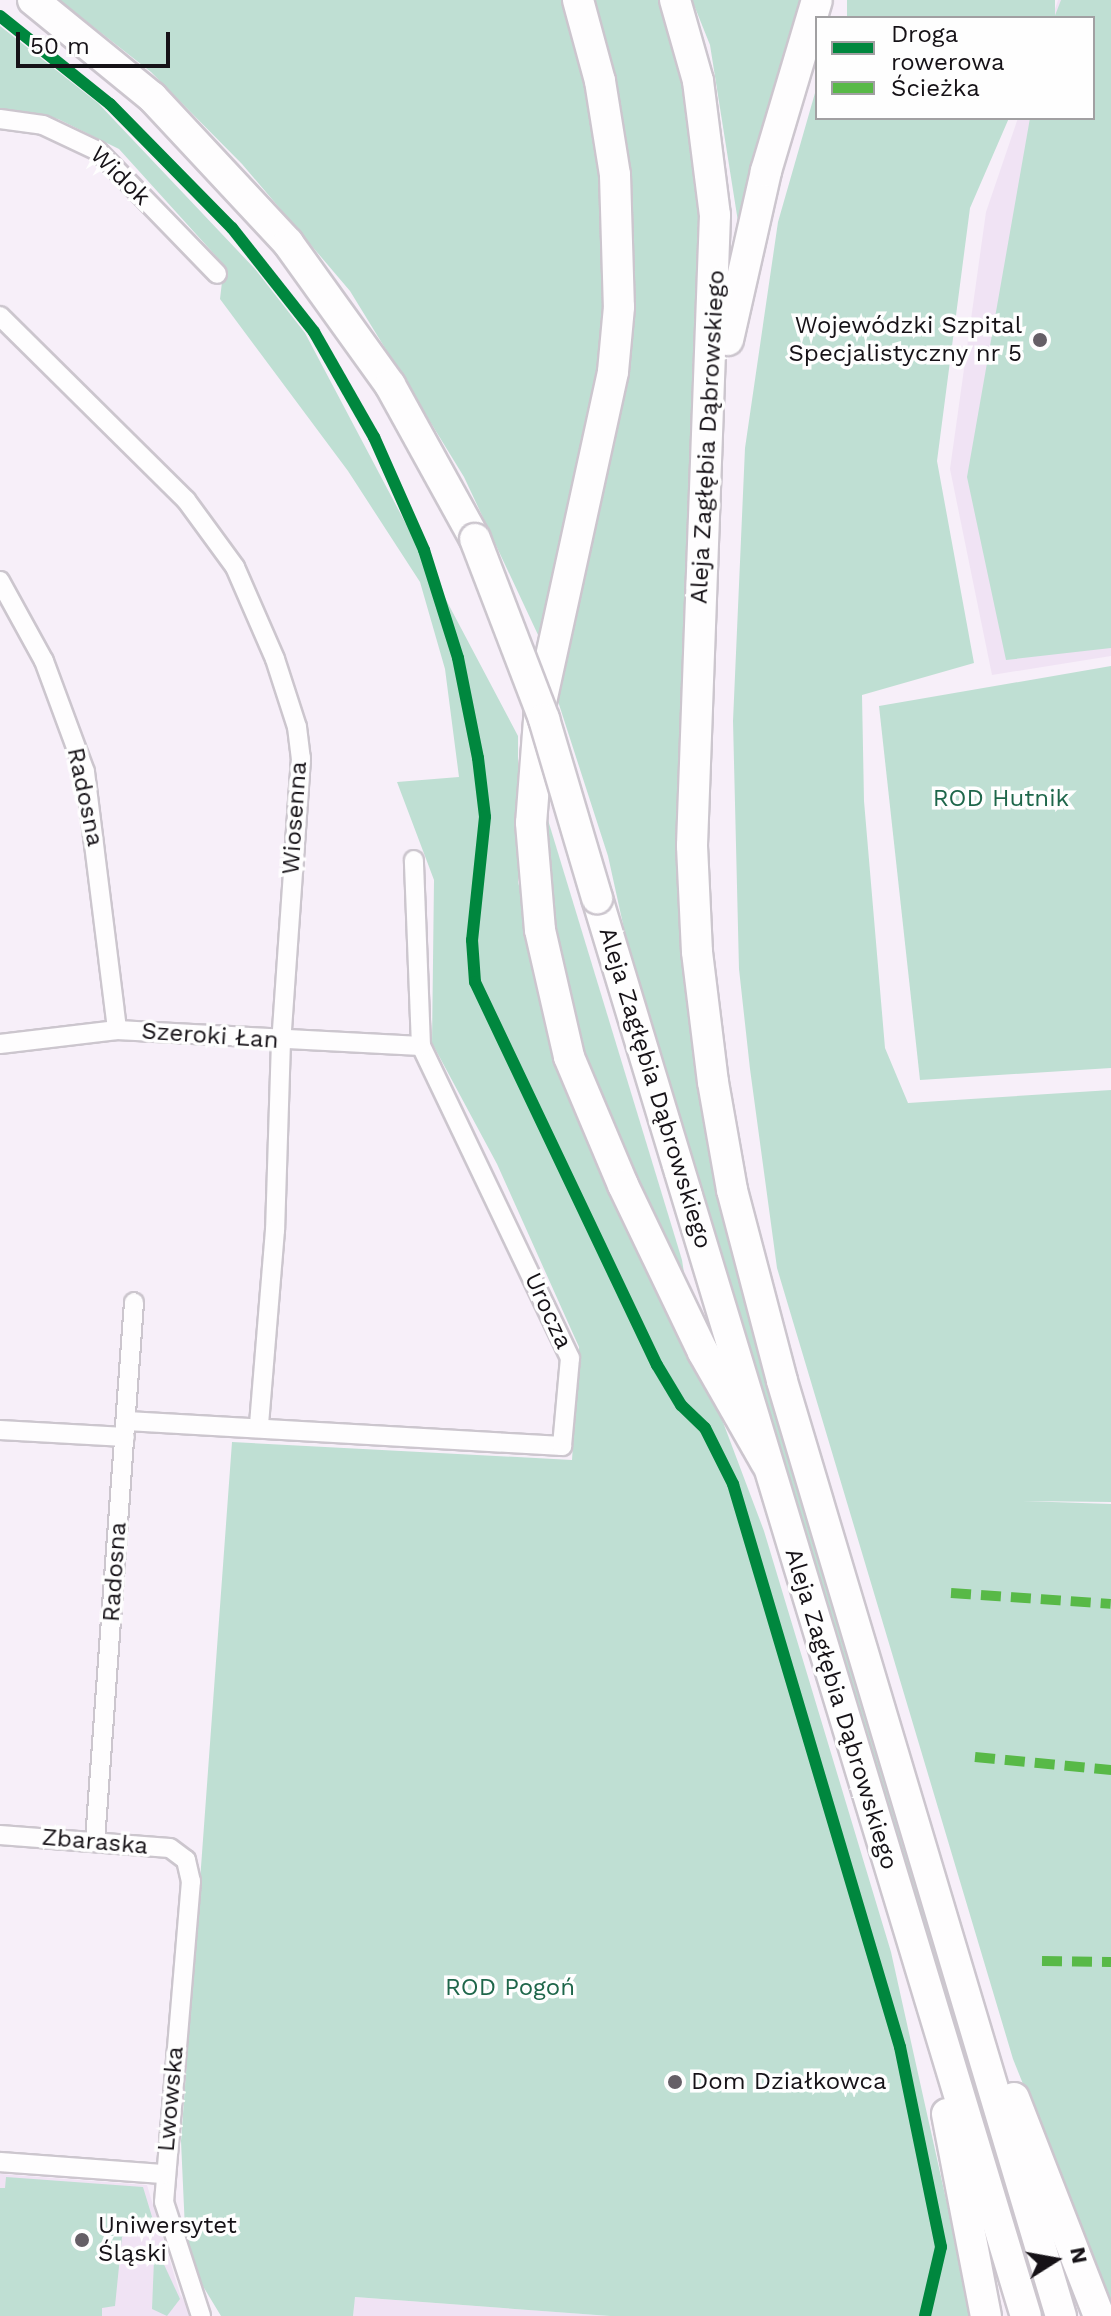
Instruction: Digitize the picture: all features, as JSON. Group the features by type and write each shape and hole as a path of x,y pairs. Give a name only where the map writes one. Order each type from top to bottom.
{"main road":[{"name":"Aleja Zagłębia Dąbrowskiego","path":"33,0 142,88 234,179 288,243 390,385 475,539 544,719 1026,2316"},
{"path":"578,0 600,81 615,175 619,307 613,372 540,707 531,823 540,930 569,1057 617,1172 703,1352 767,1464"},
{"name":"Aleja Zagłębia Dąbrowskiego","path":"675,0 698,81 713,175 716,269 692,846 697,952 713,1082 758,1296 1061,2316"},
{"path":"708,444 747,247 817,0"},
{"path":"963,1984 1056,2197 1099,2316"},
{"path":"926,1990 986,2316"}],"street":[{"name":"Widok","path":"0,119 43,125 98,151 217,274"},
{"name":"Wiosenna","path":"0,316 186,500 235,567 275,659 297,727 301,758 281,1041 275,1230 259,1425"},
{"name":"Radosna","path":"0,581 44,661 85,772 117,1030"},
{"name":"Urocza","path":"0,1430 259,1425 562,1446 570,1358 421,1046 414,860"},
{"name":"Szeroki Łan","path":"0,1044 117,1030 421,1046"},
{"name":"Radosna","path":"95,1841 134,1302"},
{"name":"Zbaraska","path":"0,1835 170,1848 186,1860"},
{"name":"Lwowska","path":"0,2162 164,2174 191,1881 186,1860"},
{"path":"164,2174 170,2225 201,2316"}],"shaded area":[{"name":"Wojewódzki Szpital Specjalistyczny nr 5","path":"1058,0 1111,0 1111,656 992,675 950,469 986,212 1017,120 1095,120 1095,16 1053,16"},
{"name":"Uniwersytet Śląski","path":"0,2174 147,2185 180,2294 193,2316 0,2316"},
{"path":"354,2297 610,2316 353,2316"}],"green space":[{"path":"59,0 565,0 588,81 602,158 608,304 593,401 539,637 464,477 350,291 242,164 151,72"},
{"path":"595,0 660,0 682,73 702,177 679,881 700,1094 740,1286 976,2078 962,2073 632,965 608,856 554,689 594,538 617,410 632,249 633,204 621,115"},
{"path":"692,0 810,0 739,228 710,45"},
{"path":"847,0 1055,0 1055,16 847,16"},
{"name":"Wojewódzki Szpital Specjalistyczny nr 5","path":"1061,0 1111,0 1111,648 1006,660 967,477 1030,120 1095,120 1095,16 1055,16"},
{"name":"ROD Pogoń","path":"0,26 98,103 255,269 305,333 518,736 518,881 550,1038 709,1385 764,1531 891,1952 972,2316 610,2316 355,2297 353,2316 221,2316 198,2278 185,2230 181,2141 232,1442 572,1460 579,1347 497,1164 432,1043 434,880 397,782 459,777 445,669 420,582 348,471 220,299 224,265 119,149 58,119 0,109"},
{"path":"815,93 815,120 1008,120 970,208 937,461 974,663 862,695 864,801 885,1048 908,1103 1111,1090 1111,1502 1023,1501 1111,1504 1111,2303 1013,2059 777,1268 739,969 733,721 745,448 778,222"},
{"name":"ROD Hutnik","path":"1111,666 1111,1068 920,1080 879,706"},
{"path":"548,820 684,1273 626,1166 561,994 546,860"},
{"name":"Uniwersytet Śląski","path":"6,2177 143,2187 153,2220 122,2237 115,2306 102,2308 102,2316 0,2316 0,2188 5,2188"},
{"path":"161,2258 180,2299 167,2316 152,2309 154,2260"}],"marked path":[{"path":"951,1593 1111,1604"},
{"path":"975,1757 1111,1770"},
{"path":"1042,1961 1111,1962"}],"cycle path":[{"path":"0,16 110,104 232,228 314,332 374,437 424,550 458,658 478,758 485,817 472,940 475,982 657,1365 681,1405 705,1428 733,1484 900,2047 941,2247 925,2316"}],"place":[{"name":"Wojewódzki Szpital Specjalistyczny nr 5","path":"1040,340"},
{"name":"Dom Działkowca","path":"675,2082"},
{"name":"Uniwersytet Śląski","path":"82,2240"}]}
